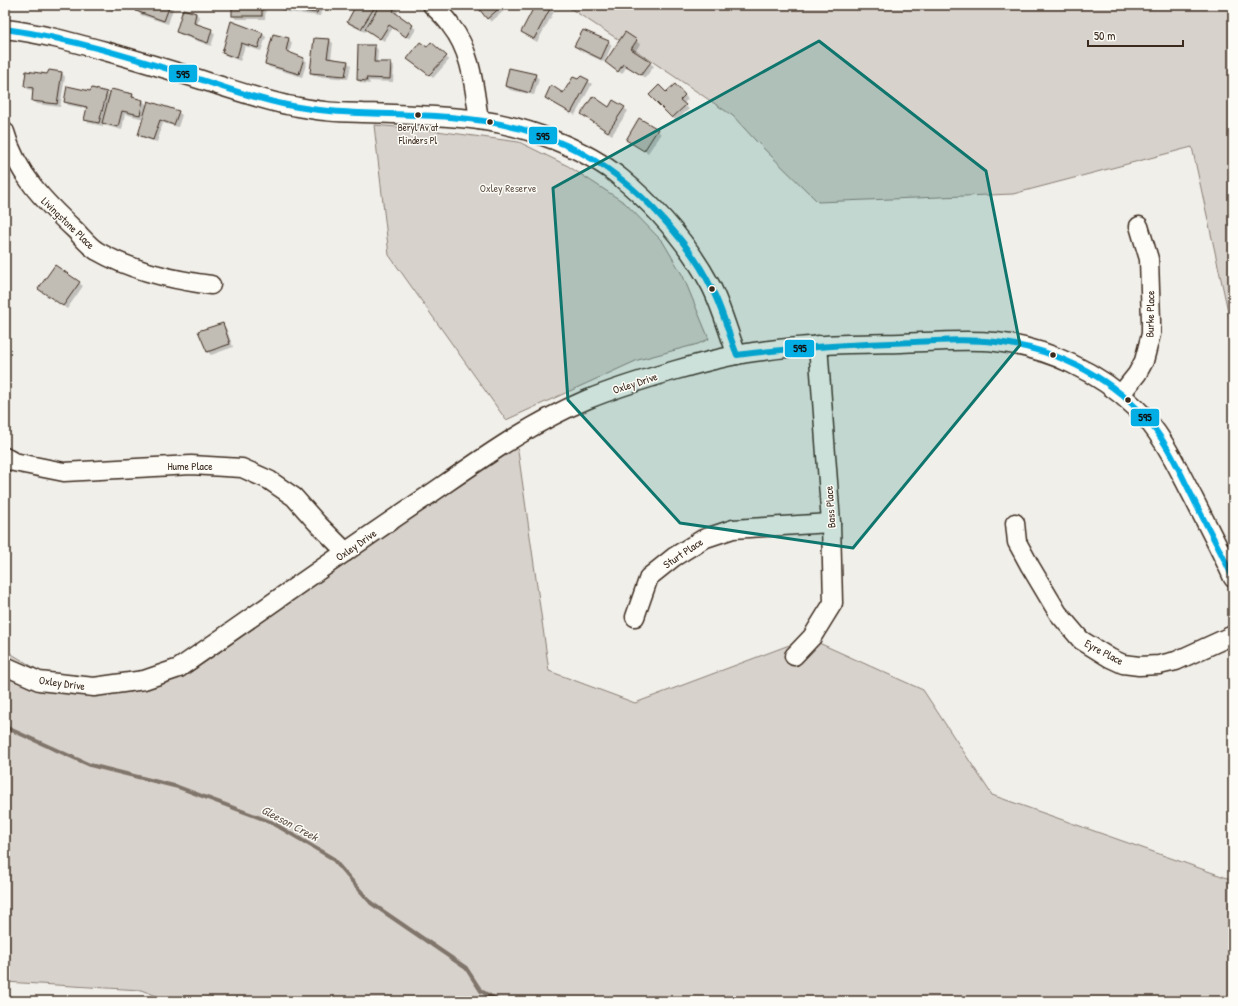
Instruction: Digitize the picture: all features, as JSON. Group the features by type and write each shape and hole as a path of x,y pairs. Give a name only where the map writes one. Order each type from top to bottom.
{"street":[{"path":"432,5 452,26 469,60 474,81 479,120"},
{"path":"5,33 54,37 153,65 259,98 288,105 325,111 441,116 479,120 543,136 584,154 620,177 654,209 688,250 714,294 737,354"},
{"name":"Livingstone Place","path":"5,132 9,146 21,171 50,208 96,250 122,263 177,280 211,285"},
{"name":"Burke Place","path":"1120,394 1137,374 1144,361 1151,334 1149,259 1139,226"},
{"name":"Oxley Drive","path":"5,666 39,681 94,687 144,680 179,668 509,440 547,418 587,400 639,380 703,362 737,354 764,350 818,346 968,341 996,342 1027,348 1064,360 1107,383 1145,417 1167,446 1233,578"},
{"name":"Bass Place","path":"794,656 812,637 833,603 831,523 818,346"},
{"name":"Hume Place","path":"5,457 14,462 64,472 191,465 242,468 269,480 294,497 346,552"},
{"name":"Sturt Place","path":"635,617 649,578 674,557 703,539 733,529 831,523"},
{"name":"Eyre Place","path":"1016,523 1017,542 1058,613 1081,640 1110,658 1123,664 1139,666 1159,665 1176,661 1233,635"}],"highlighted area":[{"path":"819,41 986,171 1020,345 853,548 680,523 568,400 553,188"}],"green space":[{"path":"565,5 1233,5 1233,334 1192,147 1013,194 818,202 756,141 733,116"},
{"name":"Oxley Reserve","path":"374,125 429,130 519,142 568,166 625,203 663,242 683,276 709,339 698,344 638,360 506,420 389,255"},
{"path":"516,437 549,671 635,703 808,638 923,690 992,795 1233,880 1233,1001 170,1001 141,990 5,982 5,650 43,673 102,683 174,671"}],"building":[{"path":"102,5 111,5 110,8"},
{"path":"138,5 170,5 164,21 136,11"},
{"path":"232,5 262,5 262,16 232,16"},
{"path":"283,5 319,5 317,13 282,9"},
{"path":"351,5 376,5 361,29 347,22 355,7"},
{"path":"380,5 392,5 395,7 393,11 413,25 406,37 389,25 380,39 365,29"},
{"path":"476,5 503,5 487,19"},
{"path":"535,5 552,5 534,39 521,32"},
{"path":"183,9 196,13 194,23 212,29 208,43 176,32"},
{"path":"231,21 263,33 258,48 241,43 237,58 222,53"},
{"path":"583,30 609,41 601,59 574,46"},
{"path":"625,32 637,40 631,49 651,62 641,75 623,64 618,72 605,62"},
{"path":"273,34 289,38 286,51 304,58 299,74 265,64"},
{"path":"314,38 330,39 327,58 348,61 345,76 310,73"},
{"path":"420,42 427,47 431,42 447,56 429,75 407,59"},
{"path":"358,45 375,45 374,62 391,62 390,79 366,78 367,81 357,80"},
{"path":"509,68 536,74 530,93 505,86"},
{"path":"49,70 62,72 57,104 32,101 33,88 24,86 26,71 47,74"},
{"path":"581,76 589,80 571,113 545,98 551,85 563,93 573,77 578,79"},
{"path":"675,84 685,95 680,100 686,105 672,118 649,95 659,85 666,92"},
{"path":"67,86 90,91 92,88 107,92 99,123 84,120 87,107 64,102"},
{"path":"111,89 133,94 132,97 143,100 140,115 122,111 118,127 102,123"},
{"path":"593,96 609,107 613,100 625,107 608,132 581,114"},
{"path":"148,101 179,111 174,125 160,120 153,140 138,135"},
{"path":"639,118 658,129 644,151 626,140"},
{"path":"55,265 80,282 63,306 38,289"},
{"path":"223,323 230,344 207,352 198,331"}],"waterway":[{"name":"Gleeson Creek","path":"5,727 90,765 178,787 271,822 332,858 371,903 466,968 481,991 499,1001"}],"transit line":[{"name":"595","path":"5,29 102,49 275,103 328,111 450,117 482,121 541,135 568,146 594,160 618,177 641,197 677,235 696,260 711,287 722,312 737,355 775,350 833,346 970,340 1017,345 1057,357 1077,366 1113,388 1129,401 1152,425 1177,466 1233,578"}],"place":[{"name":"Beryl Av at Flinders Pl","path":"418,115"}]}
